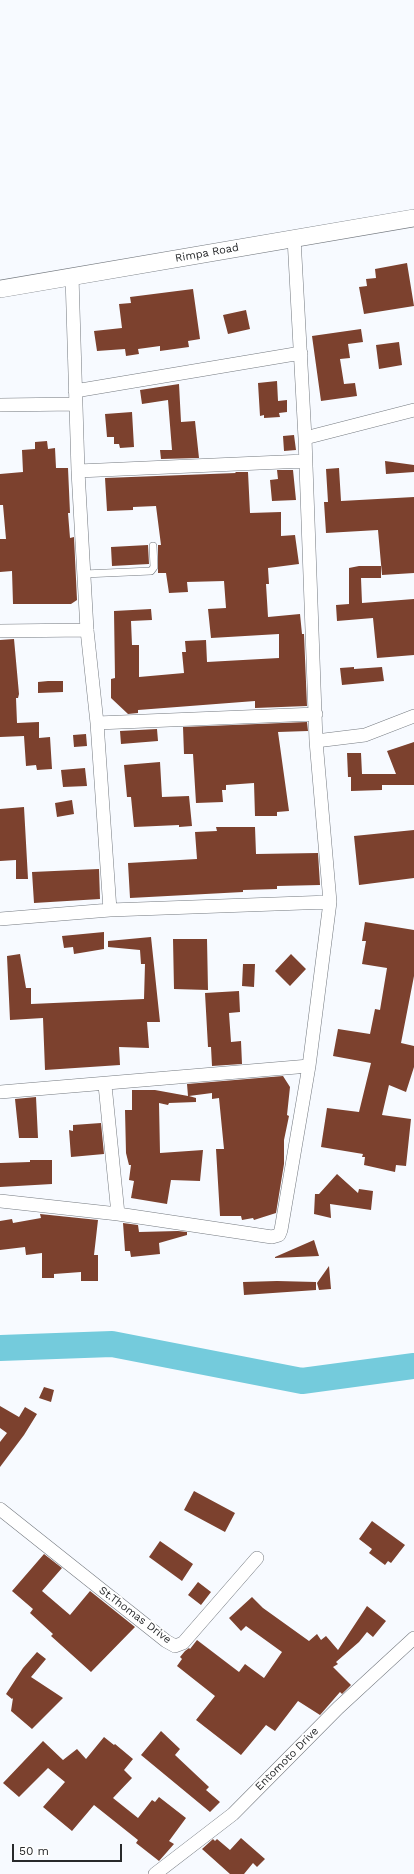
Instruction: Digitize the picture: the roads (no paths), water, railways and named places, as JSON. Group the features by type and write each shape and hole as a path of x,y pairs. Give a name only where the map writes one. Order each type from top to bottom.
{"street":[{"name":"Rimpa Road","path":"0,289 414,218"},
{"path":"0,1201 118,1214 272,1236 279,1235 309,1066 330,902 316,741 305,438 294,238"},
{"path":"72,276 78,471 87,630 97,723 110,910"},
{"path":"0,404 76,397 301,353"},
{"path":"305,438 414,410"},
{"path":"78,471 305,461"},
{"path":"0,631 87,630"},
{"path":"97,723 316,714"},
{"path":"316,741 365,735 414,716"},
{"path":"0,919 110,910 330,902"},
{"path":"0,1092 105,1085 309,1066"},
{"path":"105,1085 118,1214"},
{"name":"St.Thomas Drive","path":"0,1510 166,1641 175,1646 183,1643 257,1558"},
{"name":"Entomoto Drive","path":"155,1874 232,1814 338,1708 414,1638"}],"lane":[{"path":"84,574 151,571 154,567 153,546"}],"waterway":[{"path":"0,1348 112,1344 302,1381 414,1366"}]}
